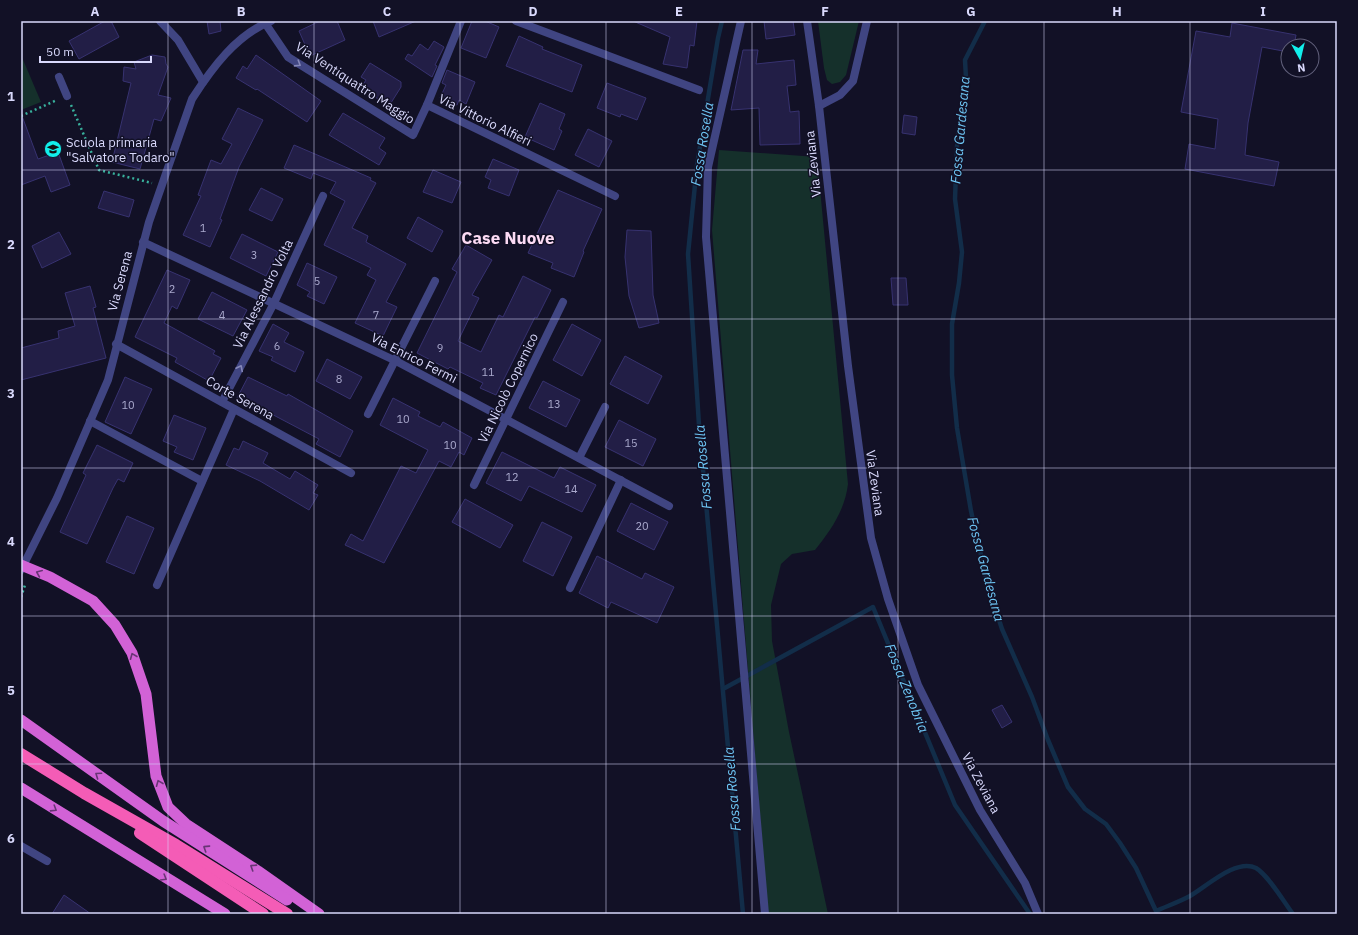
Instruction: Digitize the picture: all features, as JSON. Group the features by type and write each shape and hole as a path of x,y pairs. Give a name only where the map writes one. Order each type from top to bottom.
{"highway":[{"path":"22,567 50,577 93,601 115,625 132,653 146,694 156,776 168,807 186,824 258,870 319,914"},
{"path":"21,720 163,820 310,914"},
{"path":"21,754 84,794 170,854 263,914"},
{"path":"21,788 225,914"},
{"path":"84,794 176,845 287,914"}],"street":[{"path":"160,21 178,40 203,82"},
{"name":"Via Vittorio Alfieri","path":"461,21 427,105 615,196"},
{"path":"516,21 699,90"},
{"path":"741,21 708,167 706,236 765,914"},
{"name":"Via Zeviana","path":"807,21 819,106 848,366 871,538 888,599 918,685 980,810 1025,882 1038,914"},
{"path":"819,106 840,95 853,81 867,21"},
{"name":"Via Serena","path":"22,567 57,498 108,380 143,242 161,185 192,99 203,82 237,42 247,33 268,22"},
{"name":"Via Ventiquattro Maggio","path":"268,22 288,57 413,135 427,105"},
{"path":"59,77 67,96"},
{"name":"Via Alessandro Volta","path":"222,402 274,303 323,196"},
{"name":"Via Enrico Fermi","path":"143,242 396,361 669,506"},
{"path":"368,414 435,281"},
{"name":"Via Nicolò Copernico","path":"474,485 563,302"},
{"name":"Corte Serena","path":"116,344 351,473"},
{"path":"579,458 605,407"},
{"path":"157,585 234,408"},
{"path":"90,421 202,481"},
{"path":"570,588 621,480"},
{"path":"22,849 47,861"}],"path":[{"path":"21,116 67,96 99,170 161,185"},
{"path":"21,597 25,585"}],"green space":[{"path":"818,21 859,21 846,75 840,82 832,84 827,80"},
{"path":"21,55 41,102 21,110"},
{"path":"719,150 817,157 848,484 844,502 836,519 815,550 792,554 781,564 771,605 772,641 789,732 828,914 768,914 712,230"}],"building":[{"path":"105,21 111,21 119,37 79,59 69,41"},
{"path":"207,21 220,21 221,31 209,34"},
{"path":"320,21 337,21 345,40 310,56 299,31"},
{"path":"373,21 416,21 379,37"},
{"path":"472,21 485,21 499,27 486,58 461,48"},
{"path":"633,21 697,21 694,46 690,45 687,68 663,64 670,37"},
{"path":"764,21 793,21 795,35 766,39"},
{"path":"1232,23 1296,35 1295,38 1280,38 1280,50 1262,47 1248,123 1245,155 1279,162 1274,186 1185,169 1189,144 1215,149 1218,119 1181,112 1196,31 1230,37"},
{"path":"519,36 543,47 542,49 582,65 572,92 506,66"},
{"path":"434,41 444,47 435,65 437,66 432,77 405,59 408,54 412,56 420,44 428,50"},
{"path":"743,50 758,50 756,64 794,60 796,85 787,86 790,112 799,111 800,144 760,145 759,108 731,110"},
{"path":"152,55 165,57 168,67 158,95 171,98 161,121 154,119 140,169 112,162 131,83 123,81 124,67 136,69 134,62"},
{"path":"256,55 321,101 307,122 257,89 256,90 236,78 243,66 247,69"},
{"path":"370,63 401,82 401,87 389,106 361,88 366,80 361,77"},
{"path":"447,70 475,82 466,104 459,100 457,105 440,98 446,85 442,83"},
{"path":"607,83 646,98 637,120 621,114 620,117 597,108"},
{"path":"540,103 565,114 559,129 562,131 554,150 525,137"},
{"path":"238,108 263,120 239,167 220,219 222,220 210,247 183,235 201,196 198,195 211,160 221,164 232,144 222,139"},
{"path":"343,113 385,138 379,148 386,153 379,165 329,135"},
{"path":"904,115 917,117 915,135 902,133"},
{"path":"22,116 38,159 58,152 70,185 51,192 45,176 21,185"},
{"path":"588,129 612,141 599,167 575,155"},
{"path":"294,145 371,178 370,180 376,183 352,228 368,236 366,242 406,264 386,302 397,307 383,336 355,323 376,280 367,275 371,268 324,245 345,201 330,193 336,182 313,173 311,179 284,168"},
{"path":"493,159 519,170 509,196 488,188 491,180 485,177"},
{"path":"433,170 461,182 452,203 423,192"},
{"path":"261,188 283,199 272,221 249,210"},
{"path":"558,190 602,209 583,251 584,252 574,277 551,268 553,263 528,253"},
{"path":"104,191 134,200 129,217 98,208"},
{"path":"418,217 443,231 432,252 407,238"},
{"path":"627,230 651,231 653,295 659,323 639,328 629,296 625,257"},
{"path":"59,232 71,254 42,268 32,246"},
{"path":"242,234 278,252 266,276 230,258"},
{"path":"466,245 492,260 472,295 479,298 458,341 481,352 499,315 503,317 523,276 551,290 537,318 535,317 496,395 480,388 483,383 450,367 448,369 417,353 457,272 452,269"},
{"path":"307,263 337,277 324,304 307,296 310,292 297,285"},
{"path":"167,270 190,280 177,309 172,306 164,323 215,351 213,354 221,358 209,381 175,362 177,358 135,337"},
{"path":"891,278 906,278 908,305 893,305"},
{"path":"90,286 96,307 93,308 106,358 21,380 21,348 59,338 58,331 75,326 65,293"},
{"path":"212,292 247,310 233,336 198,319"},
{"path":"273,324 289,333 284,342 304,352 295,372 271,360 273,357 259,351"},
{"path":"572,324 601,340 582,376 553,360"},
{"path":"625,356 662,376 648,404 610,384"},
{"path":"327,359 362,377 350,399 316,381"},
{"path":"125,377 152,389 131,434 105,422"},
{"path":"248,377 287,396 288,394 353,431 340,457 316,444 319,439 262,409 260,412 236,400"},
{"path":"543,381 580,400 566,427 529,408"},
{"path":"393,398 420,412 418,416 440,427 443,422 472,438 464,455 459,452 451,467 439,461 384,563 345,545 351,534 363,541 401,466 416,473 428,450 380,425"},
{"path":"174,415 206,428 193,460 174,452 177,447 163,441"},
{"path":"619,420 656,439 643,466 605,447"},
{"path":"243,441 268,453 263,463 290,479 295,471 318,485 313,493 318,495 309,510 260,481 226,465 234,448 239,450"},
{"path":"97,445 133,463 124,482 118,479 87,544 60,532 86,475 83,473"},
{"path":"502,452 554,478 560,467 596,485 582,512 529,486 521,501 486,483"},
{"path":"465,499 513,525 500,548 452,522"},
{"path":"631,503 668,522 654,550 617,531"},
{"path":"127,516 154,528 134,574 106,562"},
{"path":"542,522 572,537 553,576 523,561"},
{"path":"597,556 642,579 645,573 674,587 657,623 611,602 608,608 579,593"},
{"path":"1002,705 1012,722 1002,728 992,710"},
{"path":"64,895 91,914 52,914"}],"waterway":[{"name":"Fossa Rosella","path":"722,21 697,165 688,254 699,425 743,914"},
{"name":"Fossa Gardesana","path":"985,21 965,60 966,78 957,146 955,199 962,252 959,283 952,324 952,375 957,428 971,511 988,586 1002,629 1032,697 1068,787 1085,809 1106,824 1120,843 1136,868 1156,911 1190,896 1231,870 1248,866 1256,868 1266,876 1293,914"},
{"name":"Fossa Zenobria","path":"723,689 873,607 955,805 1030,914"}],"place":[{"name":"Scuola primaria \"Salvatore Todaro\"","path":"53,149"}],"district":[{"name":"Case Nuove","path":"508,238"}]}
